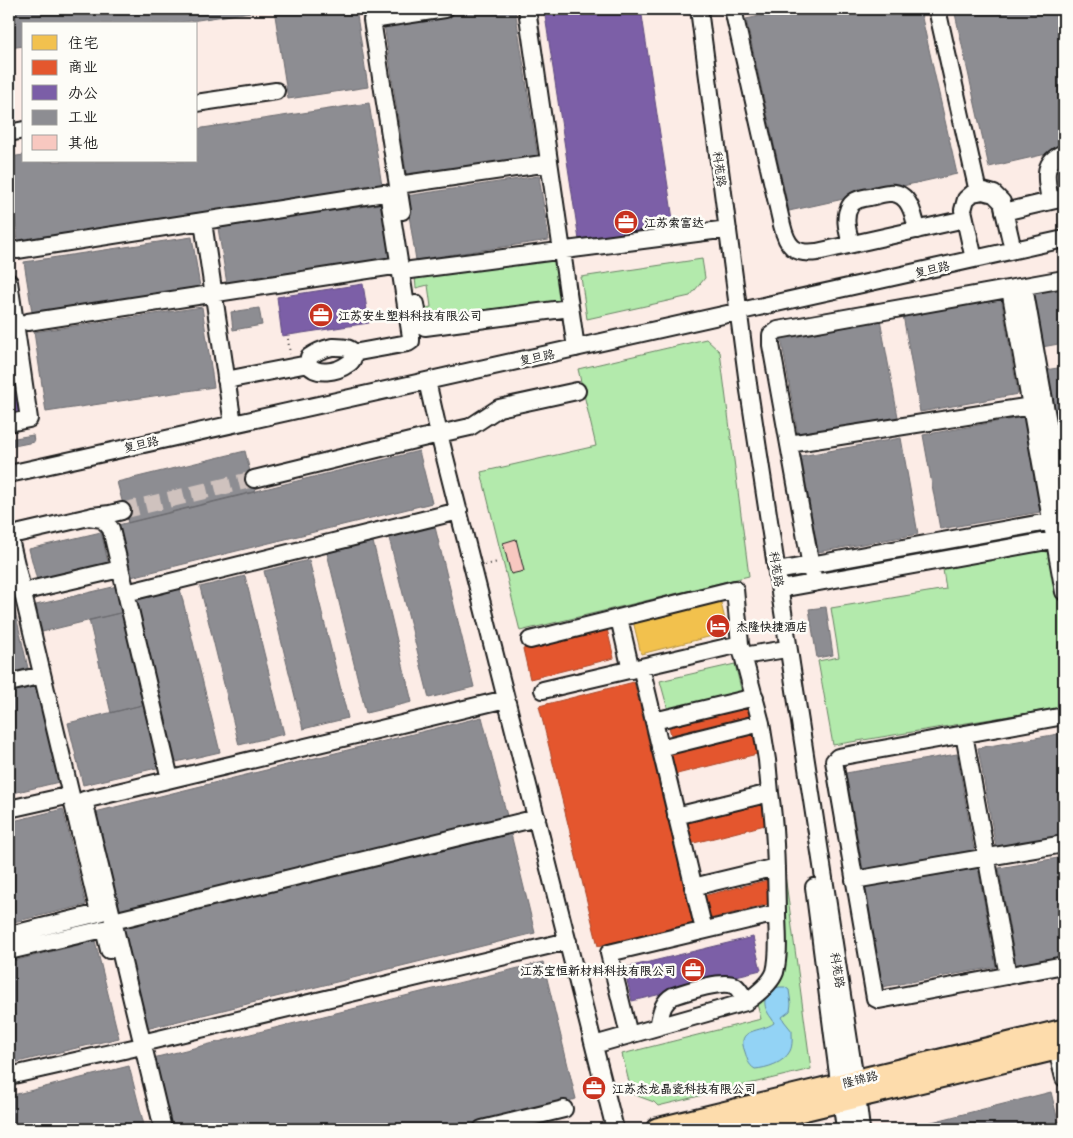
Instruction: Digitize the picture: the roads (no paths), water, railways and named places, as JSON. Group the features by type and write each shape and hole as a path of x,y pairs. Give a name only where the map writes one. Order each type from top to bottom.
{"main road":[{"name":"隆锦路","path":"657,1129 848,1090 1060,1039"},
{"name":"隆锦路","path":"724,1129 848,1090"}],"street":[{"path":"353,353 408,344 411,337 398,185 372,20 444,9"},
{"path":"527,9 576,348"},
{"name":"科苑路","path":"691,9 724,229"},
{"name":"科苑路","path":"699,9 724,229 780,650 814,881 848,1090 861,1129"},
{"path":"733,9 785,238 790,246 798,251 808,253 965,219"},
{"path":"937,9 978,192"},
{"path":"198,103 276,91"},
{"path":"9,133 22,130"},
{"path":"1004,212 1057,199 1046,171 1052,160 1064,153"},
{"path":"398,185 549,163"},
{"path":"974,259 963,210 966,199 973,193 982,191 994,194 1002,202 1013,250"},
{"path":"17,250 384,193 388,194 390,198 419,323 425,327 570,308"},
{"path":"851,244 846,218 847,212 853,202 865,198 896,193 908,202 913,212 917,230"},
{"path":"203,222 233,424"},
{"path":"28,322 214,293 724,229"},
{"name":"复旦路","path":"9,474 1064,239"},
{"path":"814,583 771,345 771,335 778,330 1064,279"},
{"path":"9,282 29,419 9,423"},
{"path":"1017,288 1031,406 1060,518"},
{"path":"1017,288 1060,518 1064,592"},
{"name":"科苑路","path":"735,313 780,589 848,1090 845,1129"},
{"path":"343,346 350,349 353,353 353,359 350,364 331,371 317,371 311,369 308,364 309,357 332,347 343,346"},
{"path":"226,380 308,364"},
{"path":"427,381 615,1129"},
{"path":"254,479 470,427 499,408 577,391"},
{"path":"789,444 1031,406"},
{"path":"126,593 459,510"},
{"path":"9,935 99,913 42,675 14,534 122,511"},
{"path":"89,517 102,519 111,529 170,779"},
{"path":"777,570 1060,518"},
{"path":"780,589 1060,539"},
{"path":"34,589 120,569"},
{"path":"530,640 735,589 742,650 761,723 767,760 774,819 776,867 778,956 774,974 760,991 746,1002 594,1045"},
{"path":"619,618 654,721 704,930"},
{"path":"543,690 636,669 742,650 780,650"},
{"path":"9,683 42,675"},
{"path":"654,721 755,697"},
{"path":"152,1129 138,1045 113,921 84,800 506,698"},
{"path":"1064,716 838,757 834,762 874,998 879,1000 1064,965"},
{"path":"660,748 761,723"},
{"path":"964,734 1008,976"},
{"path":"676,816 770,793"},
{"path":"9,809 71,795"},
{"path":"113,921 537,818"},
{"path":"854,880 1064,844"},
{"path":"693,887 776,867"},
{"path":"629,1035 609,953 777,913"},
{"path":"9,951 104,929 163,1129"},
{"path":"9,1076 568,941"},
{"path":"658,1027 663,1005 673,996 724,983 734,985 741,992 746,1002"},
{"path":"1060,1039 1064,1078"},
{"path":"482,1129 564,1109"}],"water":[{"path":"779,987 785,987 789,990 790,1011 782,1017 792,1031 791,1049 784,1059 779,1062 755,1069 747,1059 743,1038 746,1034 774,1023 766,1009 765,1000 768,993"}],"tunnel":[{"path":"122,511 254,479"}],"place":[{"name":"江苏索富达","path":"626,222"},
{"name":"江苏安生塑料科技有限公司","path":"321,315"},
{"name":"杰隆快捷酒店","path":"718,626"},
{"name":"江苏宝恒新材料科技有限公司","path":"693,970"},
{"name":"江苏杰龙晶瓷科技有限公司","path":"594,1088"}]}
